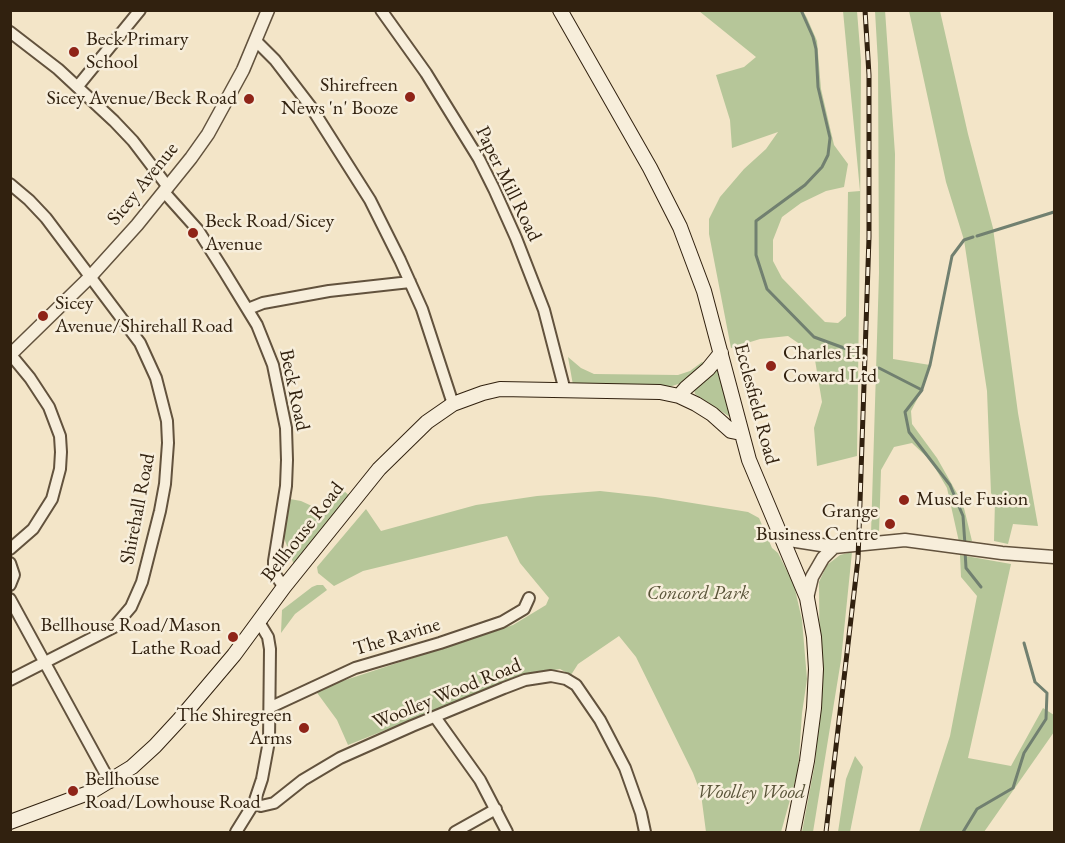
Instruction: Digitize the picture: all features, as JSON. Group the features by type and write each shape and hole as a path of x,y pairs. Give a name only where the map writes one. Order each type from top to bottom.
{"main road":[{"name":"Ecclesfield Road","path":"560,10 643,154 675,217 698,272 741,433 760,489 807,598 814,637 816,669 814,708 793,832"},
{"path":"680,396 721,353"},
{"name":"Bellhouse Road","path":"10,822 91,792 132,767 180,720 234,655 284,587 379,469 427,422 453,404 500,389 660,392 680,396 712,414 731,430 741,433"}],"street":[{"path":"78,86 140,10"},
{"name":"Sicey Avenue","path":"11,355 90,277 166,190 208,134 257,42 268,10"},
{"name":"Paper Mill Road","path":"381,10 442,97 494,189 544,310 565,392"},
{"name":"Beck Road","path":"10,32 34,48 78,86 133,141 166,190 198,230 248,309 266,344 273,365 286,428 285,486 274,561 274,573 284,587"},
{"path":"257,42 298,89 341,151 370,200 410,282 453,404"},
{"name":"Shirehall Road","path":"10,184 46,218 140,343 156,378 168,432 165,484 144,572 131,607 114,627 10,680"},
{"path":"248,309 263,303 328,291 410,282"},
{"path":"10,549 33,529 52,499 60,469 61,452 60,436 49,406 11,355"},
{"path":"783,538 834,548 905,540 1002,553 1054,557"},
{"path":"807,598 812,577 823,558 834,548"},
{"path":"10,563 14,575 10,585"},
{"name":"The Ravine","path":"270,707 355,668 502,622 525,609 529,598"},
{"path":"10,599 110,782"},
{"path":"236,832 254,803 267,755 270,733 270,649 268,637 259,622"},
{"name":"Woolley Wood Road","path":"254,803 261,806 274,803 303,780 340,758 525,680 550,676 571,681 582,692 616,747 637,800 645,832"},
{"path":"435,717 460,750 496,809 507,832"},
{"path":"455,832 496,809"}],"green space":[{"path":"885,10 895,154 893,359 930,365 922,390 911,411 912,424 937,458 963,504 972,541 959,542 947,488 931,461 912,443 894,447 881,470 879,534 871,534 879,273 878,63 875,11"},
{"path":"699,11 803,11 807,18 817,41 821,89 834,145 848,164 844,187 826,191 801,203 782,217 773,240 773,261 782,278 825,322 838,323 846,316 848,192 860,191 843,11 857,11 861,61 860,231 857,456 817,466 814,428 822,402 814,354 788,336 760,339 731,348 709,234 709,219 720,197 744,169 766,149 778,132 732,148 730,120 716,75 744,67 756,57"},
{"path":"909,11 940,11 968,134 993,228 1018,413 1038,526 1013,524 1008,544 994,541 995,500 991,493 987,391 964,240 946,182"},
{"path":"568,357 581,368 594,374 678,375 690,371 702,362 706,364 691,380 672,386 573,385"},
{"path":"716,370 720,372 730,417 695,394 694,389"},
{"path":"344,491 351,497 294,565 284,538 290,499 301,501 325,512"},
{"name":"Concord Park","path":"600,491 748,512 759,518 772,548 778,553 794,585 802,620 807,679 798,771 781,832 706,832 701,794 693,773 636,657 619,636 578,664 571,675 560,669 521,676 348,745 337,720 315,690 513,625 546,605 549,598 520,563 507,536 363,571 334,586 318,573 317,567 366,509 381,531 476,505 537,496"},
{"path":"852,552 841,660 813,832 802,832 815,763 820,704 819,582 827,565 840,555"},
{"path":"960,555 1011,564 968,758 1011,766 1043,708 1054,715 1054,732 984,832 919,832 950,736 977,596 961,577"},
{"path":"317,585 323,585 327,590 295,614 281,633 282,610"},
{"path":"855,756 863,767 850,832 838,832 846,779"}],"waterway":[{"path":"801,10 816,49 818,87 830,138 828,155 822,167 805,185 756,221 756,255 767,289 814,337 855,352"},
{"path":"977,236 1054,212"},
{"path":"922,389 930,365 952,256 964,240 973,237"},
{"path":"879,368 922,390 905,412 909,432 950,485 963,516 965,545"},
{"path":"965,551 966,568 981,587"},
{"path":"963,832 977,809 1013,788 1024,753 1046,719 1047,693 1035,682 1024,643"}],"railway":[{"path":"826,832 858,559 869,237 869,75 865,10"}],"place":[{"name":"Beck Primary School","path":"74,52"},
{"name":"Shirefreen News 'n' Booze","path":"410,97"},
{"name":"Sicey Avenue/Beck Road","path":"249,99"},
{"name":"Beck Road/Sicey Avenue","path":"193,233"},
{"name":"Sicey Avenue/Shirehall Road","path":"43,316"},
{"name":"Charles H. Coward Ltd","path":"771,366"},
{"name":"Muscle Fusion","path":"904,500"},
{"name":"Grange Business Centre","path":"890,524"},
{"name":"Bellhouse Road/Mason Lathe Road","path":"233,637"},
{"name":"The Shiregreen Arms","path":"304,728"},
{"name":"Bellhouse Road/Lowhouse Road","path":"73,791"}],"park label":[{"name":"Woolley Wood","path":"751,793"}]}
